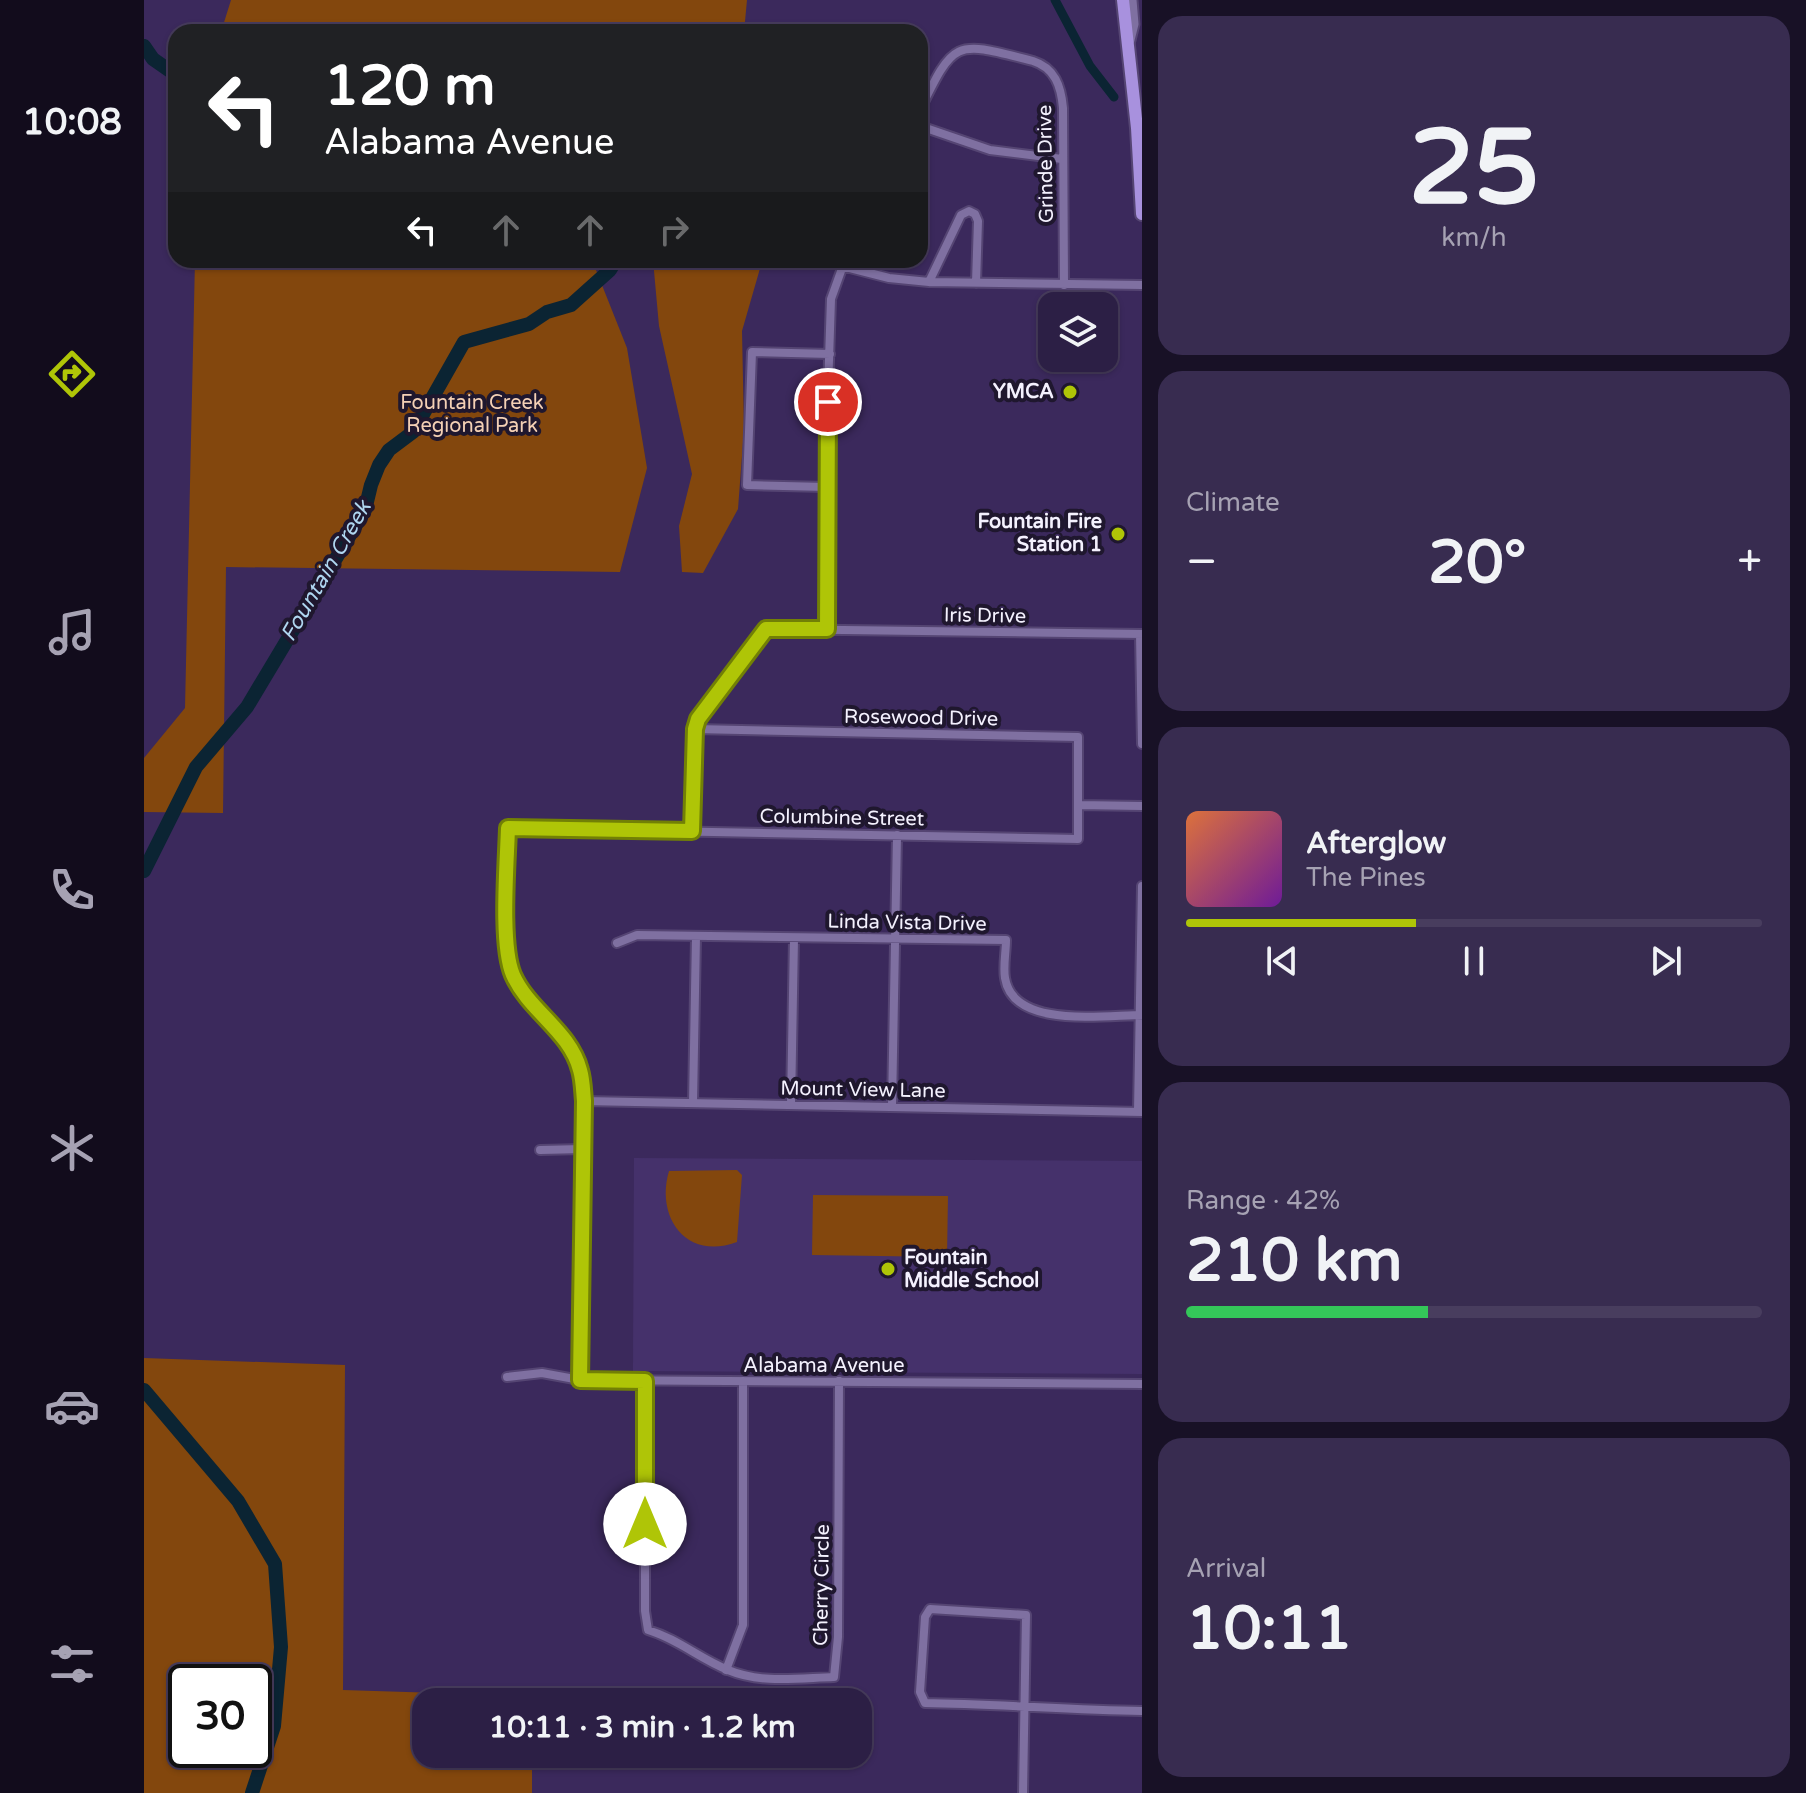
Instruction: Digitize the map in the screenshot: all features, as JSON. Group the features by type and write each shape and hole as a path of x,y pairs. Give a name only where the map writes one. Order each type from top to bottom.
{"main road":[{"path":"1123,0 1129,40 1142,214"}],"street":[{"path":"1129,40 1133,24 1131,0"},
{"name":"Grinde Drive","path":"928,94 945,61 959,51 981,48 1040,63 1052,73 1060,89 1064,285"},
{"path":"928,129 990,150 1062,159"},
{"path":"929,282 961,215 969,211 975,214 978,221 976,283"},
{"path":"827,629 826,487 831,299 841,268"},
{"path":"858,268 889,278 929,282 1142,285"},
{"path":"826,487 747,485 752,352 830,354"},
{"name":"Iris Drive","path":"695,729 698,719 766,629 1141,634"},
{"path":"1141,634 1142,744"},
{"path":"692,831 695,729"},
{"name":"Rosewood Drive","path":"695,729 1078,737 1078,805"},
{"path":"1078,805 1142,806"},
{"name":"Columbine Street","path":"584,1101 580,1069 561,1034 533,1006 512,974 506,933 508,828 1078,839 1078,805"},
{"path":"892,1107 897,835"},
{"path":"1140,1112 1142,886"},
{"name":"Linda Vista Drive","path":"617,943 637,935 1006,940 1005,978 1012,994 1024,1007 1046,1014 1141,1015"},
{"path":"693,1103 696,936"},
{"path":"791,1105 794,938"},
{"path":"580,1380 584,1101"},
{"name":"Mount View Lane","path":"584,1101 1140,1112"},
{"path":"540,1150 583,1149"},
{"name":"Alabama Avenue","path":"507,1377 542,1373 580,1380 1142,1384"},
{"name":"Cherry Circle","path":"645,1381 645,1611 648,1630 668,1636 726,1670 755,1679 834,1677 838,1637 839,1381"},
{"path":"726,1670 743,1625 743,1381"},
{"path":"1023,1793 1025,1706 1026,1615 930,1609 925,1617 920,1692 925,1703 1025,1706 1052,1710 1142,1711"}],"shaded area":[{"name":"Fountain Middle School","path":"634,1158 1142,1161 1142,1374 633,1371"}],"green space":[{"path":"231,0 747,0 745,24 224,24"},
{"name":"Fountain Creek Regional Park","path":"195,268 595,268 627,348 647,468 620,572 226,567 223,813 144,812 144,758 185,708"},
{"path":"654,268 760,268 742,331 744,429 738,509 703,573 682,572 679,526 692,474 659,326"},
{"path":"737,1170 742,1175 737,1242 703,1246 690,1240 671,1219 666,1188 669,1171"},
{"path":"813,1195 948,1196 947,1257 812,1255"},
{"path":"144,1358 345,1365 343,1690 412,1692 412,1768 532,1768 532,1793 144,1793"}],"waterway":[{"path":"1055,0 1090,66 1114,97"},
{"name":"Fountain Creek","path":"144,46 153,59 168,69"},
{"name":"Fountain Creek","path":"144,871 196,767 247,707 365,510 379,465 389,450 413,432 464,342 529,324 547,312 571,305 611,268"},
{"name":"Fountain Creek","path":"144,1390 238,1501 275,1564 281,1647 274,1726 252,1793"}],"place":[{"name":"YMCA","path":"1070,392"},
{"name":"Fountain Fire Station 1","path":"1118,534"},
{"name":"Fountain Middle School","path":"888,1269"}],"route":[{"path":"645,1524 645,1381 580,1380 584,1101 580,1069 561,1034 533,1006 512,974 506,933 508,828 692,831 695,729 698,719 766,629 827,629 828,402"}]}
